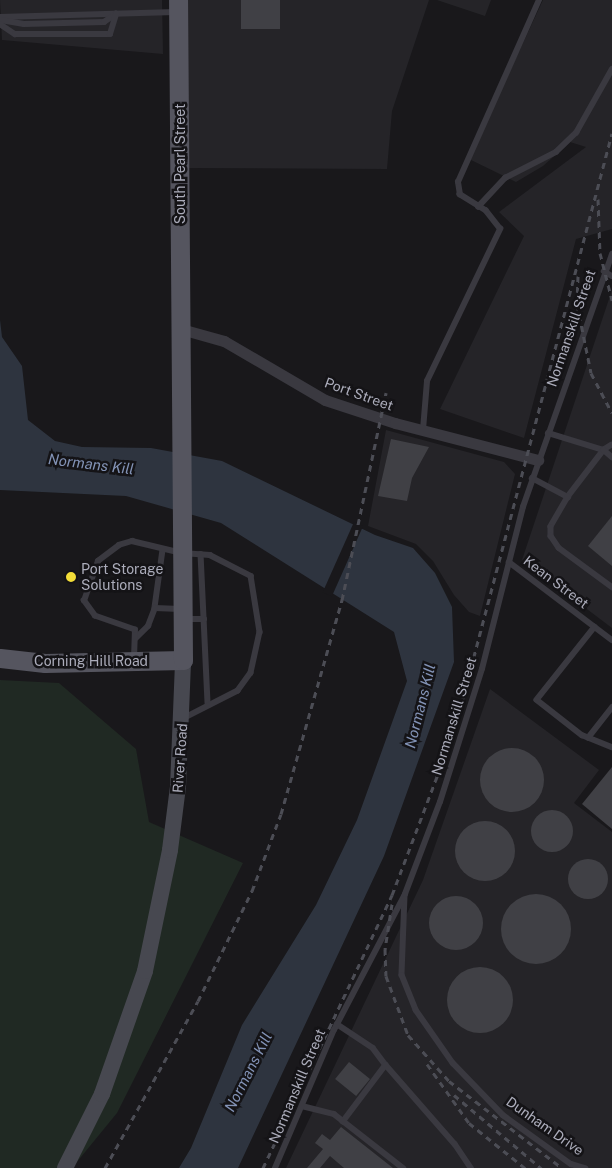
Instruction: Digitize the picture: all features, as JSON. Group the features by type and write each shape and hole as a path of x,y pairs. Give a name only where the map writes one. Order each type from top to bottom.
{"main road":[{"name":"South Pearl Street","path":"178,6 181,329"},
{"name":"River Road","path":"65,1168 102,1094 145,971 170,850 183,719 181,329"},
{"name":"Corning Hill Road","path":"0,658 45,663 183,660"}],"street":[{"name":"Port Street","path":"181,329 224,341 325,400 423,430 538,460"}],"lane":[{"path":"423,430 427,381 500,229 478,207 460,196 458,182 538,0"},
{"path":"0,18 116,14 178,6"},
{"path":"0,24 15,34 110,34 116,14"},
{"path":"478,207 505,178 556,152 576,133 612,70"},
{"name":"Normanskill Street","path":"275,1168 337,1024 405,894 464,731 532,478 604,271 612,254"},
{"path":"604,271 612,276"},
{"path":"548,433 604,450 612,457"},
{"path":"612,445 604,450 568,497 551,527 551,536 558,548 612,587"},
{"path":"532,478 568,497"},
{"path":"134,662 136,638 131,627 95,616 87,609 84,601 92,571 98,561 125,541 163,550 210,555 251,576 260,632 251,673 238,691 208,704 183,719"},
{"path":"136,638 148,626 154,608 163,550"},
{"path":"201,554 208,704"},
{"name":"Kean Street","path":"509,562 612,640"},
{"path":"154,608 204,619"},
{"path":"594,627 537,700 588,738 612,747"},
{"path":"588,738 612,707"},
{"name":"Dunham Drive","path":"405,894 402,976 416,1010 452,1063 503,1114 571,1164 585,1168"},
{"path":"337,1024 373,1048 456,1144 471,1168"},
{"path":"343,1122 386,1065"},
{"path":"302,1106 334,1114 403,1168"}],"shaded area":[{"path":"0,0 162,0 163,54 2,40"},
{"path":"188,0 429,0 392,111 387,169 188,168"},
{"path":"437,0 491,0 485,16"},
{"path":"543,0 612,0 612,229 576,239 524,438 440,409 524,236 499,212 586,147 570,142 543,166 516,182 469,159"},
{"path":"612,290 612,628 522,560"},
{"path":"386,430 504,462 515,474 480,616 469,612 454,595 433,561 416,544 368,526"},
{"path":"0,680 59,683 136,749 149,822 243,863 117,1113 72,1168 0,1168"},
{"path":"490,689 599,770 574,803 612,832 612,1168 286,1168 423,880"}],"water":[{"name":"Normans Kill","path":"0,320 2,337 22,366 28,420 55,441 82,447 151,448 222,461 375,535 413,548 435,573 452,607 454,662 384,856 238,1168 179,1168 191,1148 242,1025 316,905 357,820 407,681 394,632 221,523 126,496 0,490"}],"pier":[{"path":"354,522 363,526 332,596 323,592"}],"building":[{"path":"241,0 280,0 280,29 241,29"},
{"path":"391,439 429,447 412,478 407,501 378,496"},
{"path":"612,516 612,566 588,546"},
{"path":"506,748 518,748 535,757 542,768 544,780 542,792 535,803 518,812 506,812 494,807 485,798 480,786 480,774 485,762 494,753"},
{"path":"612,767 612,829 582,804"},
{"path":"556,810 564,813 570,819 573,831 570,843 564,849 548,852 540,849 534,843 531,827 534,819 540,813"},
{"path":"485,821 501,826 506,830 510,835 515,851 510,867 506,872 501,876 485,881 469,876 464,872 460,867 455,851 460,835 464,830 469,826"},
{"path":"592,859 599,862 605,868 608,879 607,887 599,896 592,899 584,899 577,896 569,887 568,875 571,868 580,860"},
{"path":"536,894 549,897 561,904 568,916 571,929 568,942 561,954 549,961 536,964 523,961 511,954 504,942 501,929 504,916 511,904 523,897"},
{"path":"451,896 461,896 471,900 479,908 483,923 479,938 471,946 461,950 451,950 441,946 433,938 429,928 429,918 433,908 441,900"},
{"path":"474,967 486,967 498,972 508,982 513,994 511,1013 498,1028 486,1033 474,1033 462,1028 452,1018 447,1006 447,994 452,982 462,972"},
{"path":"349,1062 370,1079 356,1096 335,1079"},
{"path":"341,1127 393,1168 344,1168 330,1156 320,1168 307,1168 323,1149 315,1143 322,1134 330,1140"}],"railway":[{"path":"263,1168 392,895 454,732 612,133"},
{"path":"598,199 600,253 612,300"},
{"path":"578,276 577,304 591,373 612,413"},
{"path":"105,1168 198,1001 252,891 281,814 342,600 386,393"},
{"path":"392,904 385,949 386,976 408,1035 449,1081 562,1168"},
{"path":"427,1064 469,1123 525,1168"},
{"path":"454,1095 541,1168"}],"place":[{"name":"Port Storage Solutions","path":"71,577"}]}
